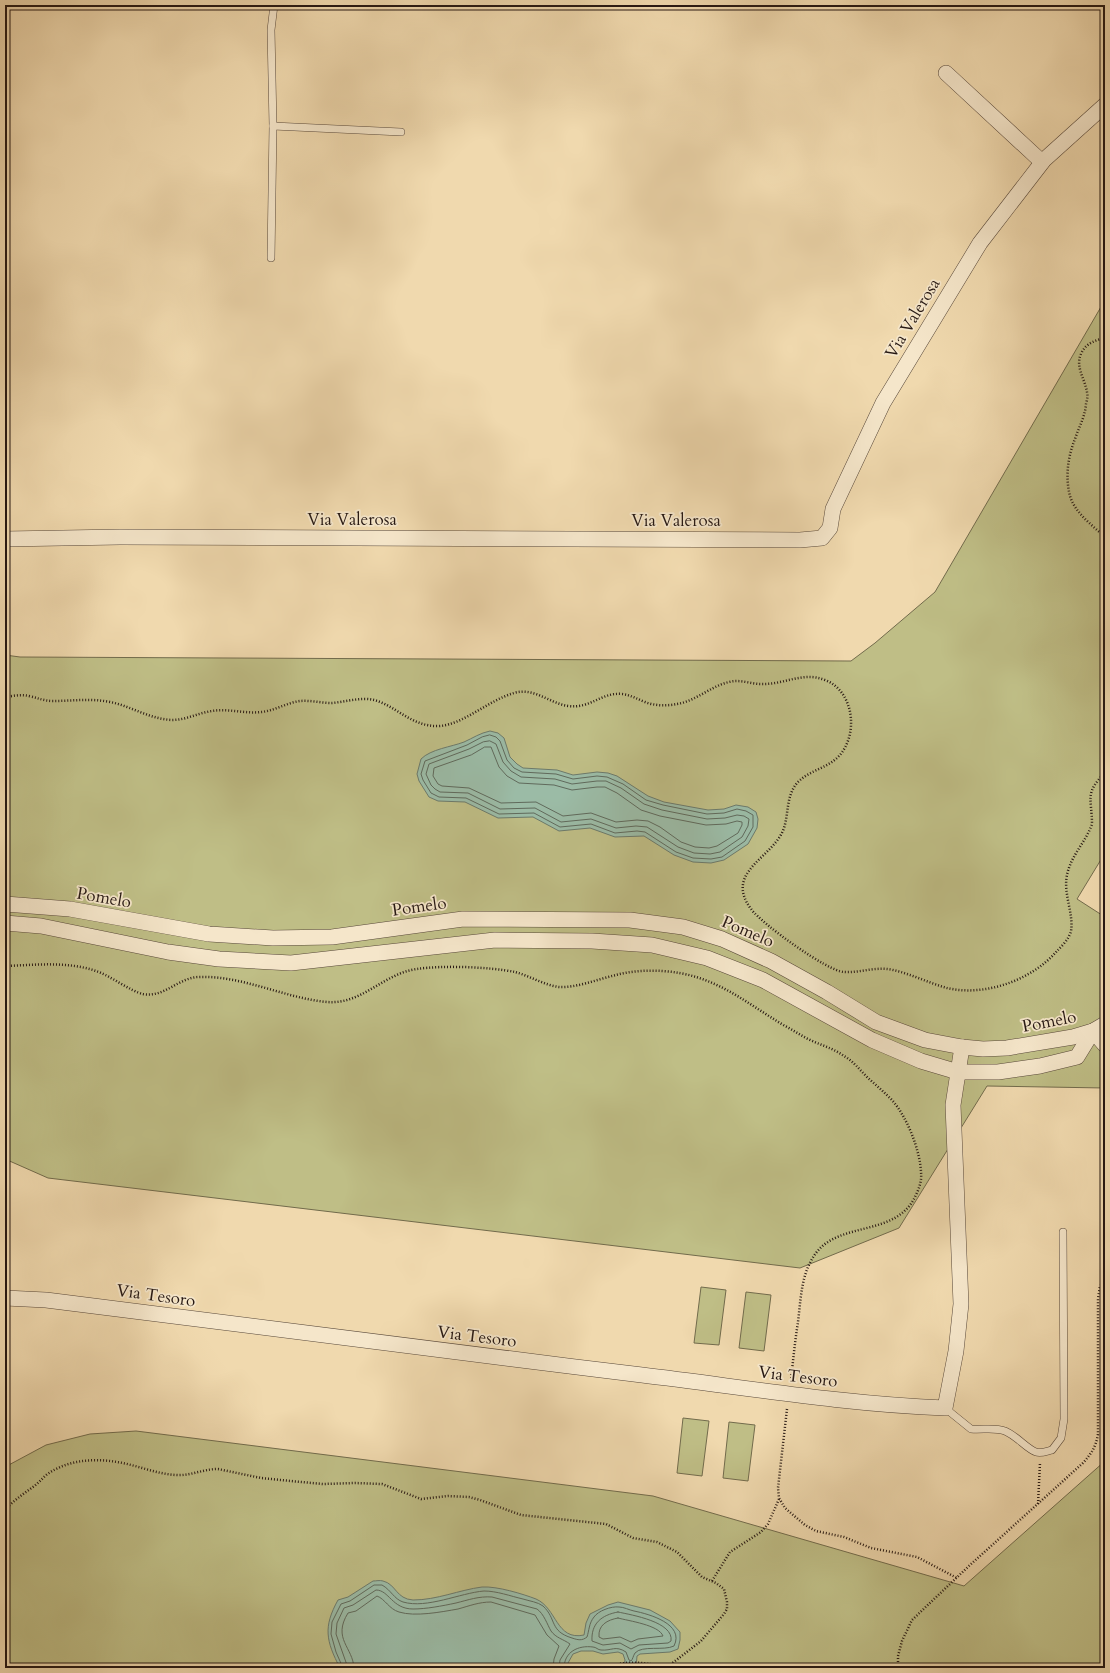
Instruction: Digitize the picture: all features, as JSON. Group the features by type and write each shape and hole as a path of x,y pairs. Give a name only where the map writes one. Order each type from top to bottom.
{"street":[{"path":"946,73 1042,162"},
{"name":"Via Valerosa","path":"5,539 120,537 800,540 822,538 830,528 833,509 883,403 980,243 1042,162 1105,105"},
{"name":"Pomelo","path":"5,904 70,909 208,934 273,938 332,936 464,919 630,920 683,927 722,939 771,961 827,992 876,1022 925,1040 962,1047 983,1049 1006,1048 1073,1036 1099,1028"},
{"name":"Pomelo","path":"5,923 41,926 168,952 212,958 291,963 495,940 592,941 652,945 706,958 763,980 872,1040 921,1061 958,1072 998,1072 1040,1066 1077,1056 1099,1028"},
{"path":"1099,1028 1105,1046"},
{"path":"945,1408 956,1351 961,1304 953,1105 962,1047"},
{"name":"Via Tesoro","path":"5,1298 46,1300 671,1378 789,1395 945,1408"}],"lane":[{"path":"270,258 272,126 271,30 274,5"},
{"path":"272,126 401,132"},
{"path":"945,1408 971,1429 996,1429 1007,1432 1035,1452 1041,1453 1052,1450 1061,1438 1064,1419 1063,1232"}],"path":[{"path":"1105,338 1088,344 1081,354 1079,365 1087,392 1087,397 1085,411 1070,454 1068,472 1069,490 1073,502 1084,518 1105,537"},
{"path":"5,697 29,696 49,701 81,699 104,701 117,703 150,716 177,720 210,711 263,712 298,701 332,703 370,699 383,703 417,722 436,726 457,721 494,701 516,692 532,693 555,703 574,706 586,705 604,697 620,694 629,695 655,705 666,706 685,702 719,685 737,680 762,684 796,677 809,676 824,679 831,682 842,692 850,706 850,728 847,744 836,759 796,784 789,800 782,834 750,869 745,877 743,889 748,905 765,923 831,969 846,972 882,968 891,969 944,987 961,991 983,990 1032,973 1046,963 1070,934 1071,926 1066,888 1067,872 1075,854 1088,836 1092,824 1091,790 1097,780 1105,773"},
{"path":"5,966 53,964 93,970 106,975 138,993 147,995 156,994 190,979 200,977 243,982 268,990 328,1002 351,999 395,975 404,971 420,968 501,970 525,975 557,987 579,984 621,973 663,971 691,976 720,985 808,1039 831,1048 851,1061 893,1102 900,1112 914,1140 920,1159 922,1175 920,1185 912,1203 904,1212 889,1222 855,1231 821,1246 807,1267 802,1285 780,1466 778,1488 779,1498 785,1508 816,1531 844,1537 872,1548 917,1557 957,1578"},
{"path":"898,1668 898,1656 902,1641 912,1620 1083,1463 1092,1452 1098,1434 1098,1299 1100,1286 1105,1281"},
{"path":"1038,1504 1041,1453"},
{"path":"5,1510 10,1504 49,1473 68,1464 88,1460 118,1462 175,1475 193,1474 218,1469 261,1478 301,1482 323,1484 382,1484 421,1499 448,1496 469,1497 521,1515 606,1524 634,1538 657,1542 677,1552 702,1577 712,1581 724,1589 727,1609 701,1641 666,1668 621,1663 609,1668"},
{"path":"712,1581 730,1552 761,1532 768,1524 779,1498"}],"shaded area":[{"path":"1105,300 1105,853 1077,899 1105,917 1105,1088 987,1086 899,1228 800,1268 48,1178 5,1159 5,655 20,657 851,661 875,643 935,592"},
{"path":"701,1287 726,1290 719,1345 694,1343"},
{"path":"746,1292 771,1295 764,1351 739,1348"},
{"path":"683,1418 709,1421 702,1476 677,1473"},
{"path":"729,1422 755,1425 748,1481 723,1478"},
{"path":"136,1431 653,1496 964,1586 1105,1461 1105,1668 5,1668 5,1467 46,1445 90,1434"}],"water":[{"path":"490,731 498,733 504,738 510,757 523,768 557,770 573,775 597,772 608,773 617,776 648,796 664,802 708,810 724,809 736,805 748,807 756,812 758,819 757,828 748,844 724,860 711,863 693,862 674,855 644,836 615,837 590,828 559,831 533,817 498,818 465,802 438,801 429,797 419,781 417,774 421,759 430,753 464,742"},
{"path":"373,1581 382,1581 387,1583 403,1597 413,1600 439,1597 482,1587 502,1589 517,1593 536,1599 543,1603 562,1629 575,1636 584,1635 586,1623 590,1614 618,1602 650,1610 670,1621 680,1632 680,1640 678,1649 670,1652 640,1654 637,1656 636,1668 624,1668 625,1660 623,1654 618,1652 603,1654 593,1651 581,1651 573,1654 568,1663 568,1668 340,1668 329,1642 328,1634 328,1626 333,1610 338,1600 348,1597"}]}
